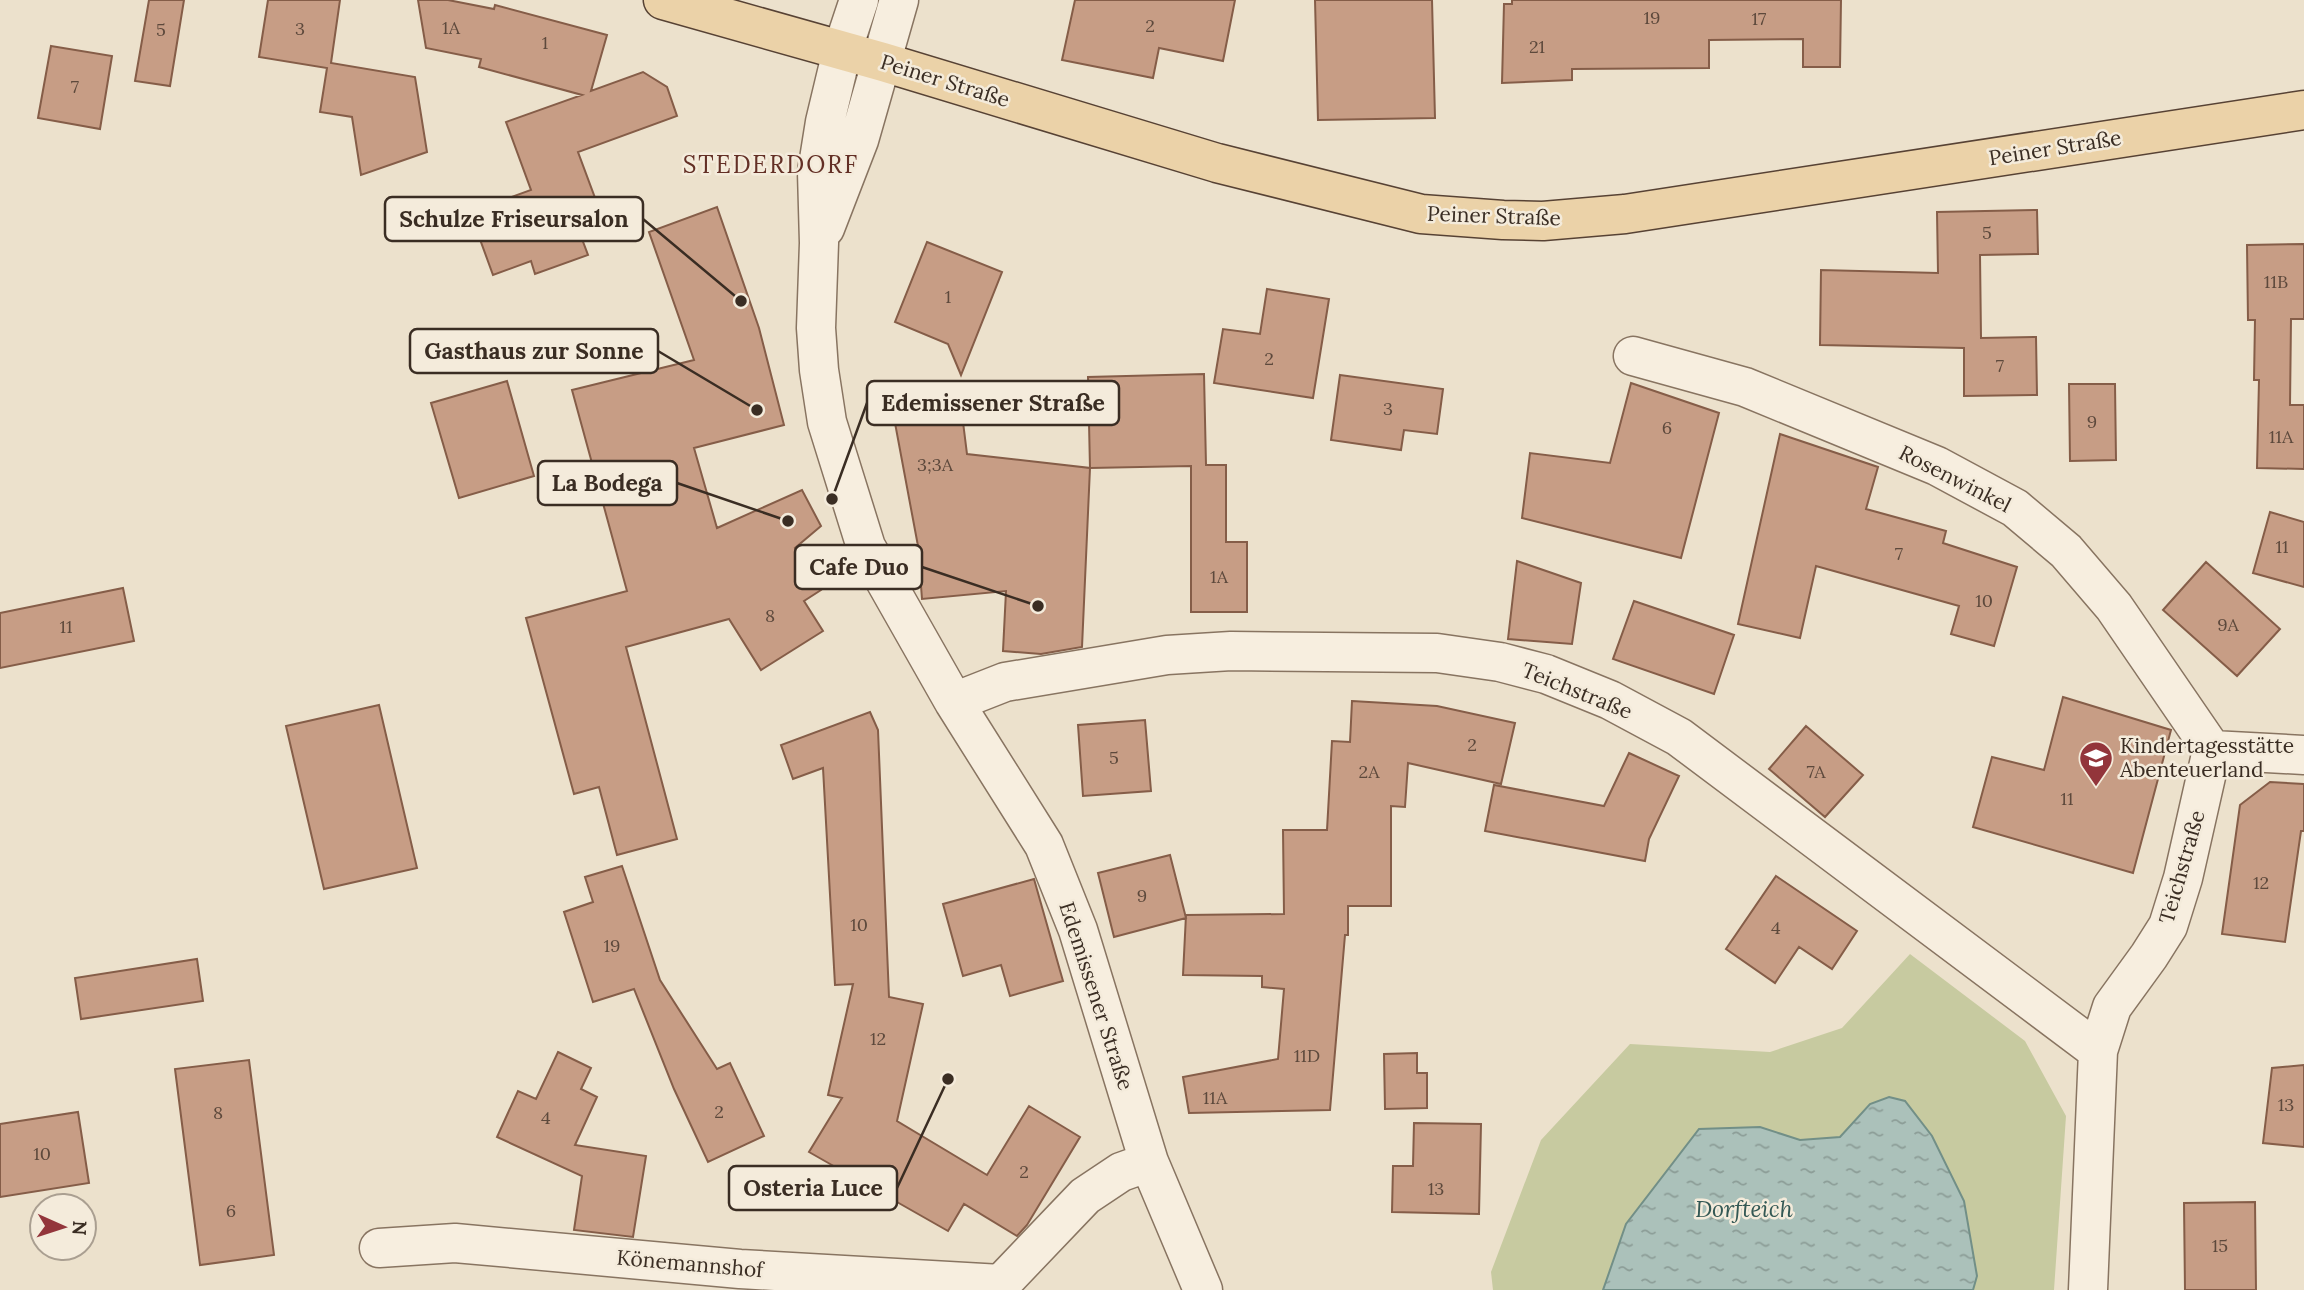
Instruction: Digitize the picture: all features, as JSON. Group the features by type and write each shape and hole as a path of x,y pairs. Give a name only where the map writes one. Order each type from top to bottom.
{"main road":[{"name":"Peiner Straße","path":"663,0 883,61 1217,163 1421,214 1503,220 1625,214 2304,110"}],"street":[{"name":"Edemissener Straße","path":"859,0 842,51 825,122 817,172 819,243 816,328 827,422 866,547 954,702 1044,845 1077,930 1149,1162 1203,1290"},
{"name":"Edemissener Straße","path":"819,243 859,140 899,0"},
{"name":"Rosenwinkel","path":"1633,356 1745,387 1937,466 2015,508 2066,551 2114,607 2212,750"},
{"name":"Teichstraße","path":"954,702 1005,682 1167,655 1231,651 1437,653 1500,662 1546,674 1610,700 1679,737 1752,789 2098,1051"},
{"name":"Teichstraße","path":"2088,1290 2098,1051 2112,1007 2168,926 2183,878 2212,750"},
{"path":"2212,750 2304,755"},
{"path":"1001,1287 1085,1196 1121,1172 1149,1162"},
{"name":"Könemannshof","path":"379,1248 455,1243 740,1269 1001,1287"}],"green space":[{"path":"1910,954 2025,1041 2066,1116 2054,1290 1493,1290 1491,1272 1541,1140 1630,1044 1770,1052 1842,1028"}],"water":[{"name":"Dorfteich","path":"1889,1097 1905,1101 1932,1136 1964,1201 1977,1276 1973,1290 1603,1290 1626,1224 1699,1129 1760,1127 1800,1140 1840,1137 1870,1104"}],"building":[{"path":"149,0 184,0 170,86 135,81"},
{"path":"268,0 340,0 331,63 415,77 427,152 361,175 352,117 320,112 327,68 259,57"},
{"path":"418,0 448,0 494,9 495,5 607,35 591,91 643,72 667,87 677,116 578,152 601,214 576,223 588,255 535,274 531,261 493,275 470,212 531,190 506,122 582,95 479,67 481,59 426,48"},
{"path":"1075,0 1235,0 1223,61 1159,48 1153,78 1062,60"},
{"path":"1315,0 1432,0 1435,118 1318,120"},
{"path":"1512,0 1841,0 1840,67 1803,67 1803,39 1709,40 1709,68 1572,69 1572,80 1502,83 1504,4 1512,4"},
{"path":"51,46 112,56 100,129 38,118"},
{"path":"717,207 759,328 784,425 694,448 717,528 802,490 821,526 795,548 821,590 804,601 823,631 761,670 729,619 626,647 677,839 617,855 599,787 574,794 526,618 627,591 572,390 694,360 649,232"},
{"path":"2037,210 2038,254 1980,255 1981,338 2036,337 2037,395 1964,396 1964,348 1820,345 1821,270 1938,273 1937,212"},
{"path":"927,242 1002,272 961,375 948,344 895,322"},
{"path":"2304,244 2304,319 2291,319 2290,405 2304,405 2304,469 2257,468 2259,380 2254,380 2255,320 2248,320 2247,245"},
{"path":"1267,289 1329,299 1313,398 1214,383 1223,329 1260,334"},
{"path":"1204,374 1206,465 1226,465 1226,542 1247,542 1247,612 1191,612 1191,466 1090,468 1088,377"},
{"path":"1340,375 1443,389 1437,434 1404,430 1401,450 1331,440"},
{"path":"507,381 534,476 459,498 431,403"},
{"path":"1631,383 1719,413 1681,558 1522,518 1530,453 1610,463"},
{"path":"2069,384 2115,384 2116,460 2070,461"},
{"path":"961,406 967,454 1090,468 1082,647 1041,654 1003,651 1006,591 922,599 918,546 892,407"},
{"path":"1780,434 1878,467 1866,509 1946,531 1943,543 2017,567 1994,646 1951,634 1959,606 1816,566 1800,638 1738,624"},
{"path":"2270,512 2304,522 2304,587 2253,573"},
{"path":"1517,561 1581,583 1572,644 1508,639"},
{"path":"2206,562 2280,629 2237,676 2163,610"},
{"path":"123,588 134,641 0,668 0,613"},
{"path":"1634,601 1734,635 1714,694 1613,659"},
{"path":"2063,697 2171,730 2133,873 1973,827 1992,757 2044,770"},
{"path":"1352,701 1437,706 1515,723 1501,784 1408,763 1405,807 1391,806 1391,906 1348,906 1348,935 1345,935 1330,1110 1189,1113 1183,1077 1278,1059 1284,989 1262,987 1262,976 1183,975 1186,915 1284,914 1283,830 1327,830 1332,741 1350,742"},
{"path":"379,705 417,868 324,889 286,726"},
{"path":"870,712 878,730 889,997 923,1004 897,1121 987,1175 1029,1106 1080,1137 1027,1225 1017,1236 964,1204 948,1231 809,1152 842,1098 828,1095 853,984 835,985 823,768 793,779 781,745"},
{"path":"1145,720 1151,791 1083,796 1078,725"},
{"path":"1806,726 1863,775 1825,817 1769,769"},
{"path":"1629,753 1679,776 1649,839 1645,861 1485,831 1494,785 1604,806"},
{"path":"2270,782 2304,784 2304,831 2301,831 2285,942 2222,934 2240,805"},
{"path":"1170,855 1186,918 1114,937 1098,873"},
{"path":"622,866 660,980 717,1069 730,1063 764,1136 708,1162 674,1089 634,989 593,1002 564,912 593,902 585,877"},
{"path":"1776,876 1857,931 1832,969 1799,947 1775,983 1726,949"},
{"path":"1034,879 1063,981 1010,996 1001,965 963,976 943,904"},
{"path":"197,959 203,1001 81,1019 75,978"},
{"path":"558,1052 591,1068 581,1089 597,1097 575,1145 646,1156 633,1237 574,1230 582,1176 497,1137 518,1091 536,1099"},
{"path":"1417,1053 1417,1073 1427,1073 1427,1108 1385,1109 1384,1054"},
{"path":"249,1060 274,1255 200,1265 175,1069"},
{"path":"2304,1065 2304,1147 2263,1143 2272,1068"},
{"path":"78,1112 89,1183 0,1197 0,1124"},
{"path":"1414,1123 1481,1124 1479,1214 1392,1212 1393,1166 1413,1166"},
{"path":"2255,1202 2256,1290 2185,1290 2184,1203"}],"place":[{"name":"Schulze Friseursalon","path":"741,301"},
{"name":"Gasthaus zur Sonne","path":"757,410"},
{"name":"Edemissener Straße","path":"832,499"},
{"name":"La Bodega","path":"788,521"},
{"name":"Cafe Duo","path":"1038,606"},
{"name":"Kindertagesstätte Abenteuerland","path":"2096,788"},
{"name":"Osteria Luce","path":"948,1079"}],"district":[{"name":"STEDERDORF","path":"771,165"}]}
